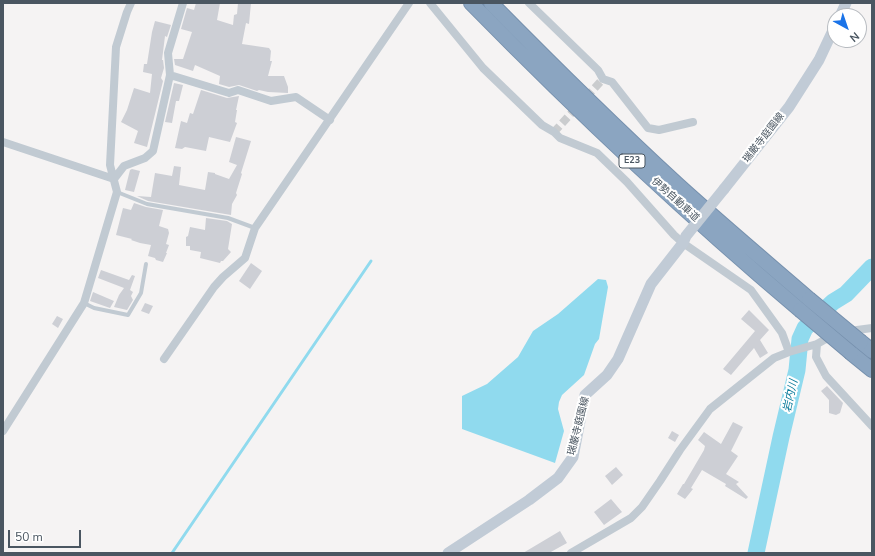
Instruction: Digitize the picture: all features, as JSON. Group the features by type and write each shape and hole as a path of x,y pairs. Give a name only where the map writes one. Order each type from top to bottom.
{"highway":[{"name":"伊勢自動車道","path":"471,3 540,73 618,148 737,257 872,370"},
{"name":"伊勢自動車道","path":"491,3 617,128 685,191 809,299 867,346"}],"main road":[{"name":"瑞厳寺庭園線","path":"683,243 686,236 788,107 819,60 827,43"},
{"name":"瑞巌寺庭園線","path":"448,553 529,500 558,478 573,457 585,394 607,375 618,359 651,284 683,243"}],"street":[{"path":"3,431 84,303 117,192 110,165 116,47 131,3"},
{"path":"114,179 124,166 145,158 153,151 170,75 168,53 183,3"},
{"path":"164,359 214,287 245,258 255,228 409,3"},
{"path":"430,3 483,68 542,125 554,132 560,138 596,153 627,182 674,235 683,243 751,290 782,332 789,352"},
{"path":"529,3 598,70 604,79 612,82 648,128 659,130 693,122"},
{"path":"170,75 229,93 238,90 271,101 296,97 330,120"},
{"path":"3,142 114,179"},
{"path":"571,553 630,518 645,503 680,450 710,409 774,358 856,330 872,328"},
{"path":"817,344 816,357 826,376 872,426"}],"lane":[{"path":"117,192 147,204 228,218 255,228"},
{"path":"84,303 94,308 128,315 141,292 146,264"}],"water":[{"path":"598,279 606,280 608,287 599,339 595,344 584,375 562,395 559,402 558,409 564,431 555,463 462,429 462,396 487,384 518,357 533,331 558,314"}],"building":[{"path":"196,3 220,3 217,20 233,25 234,15 237,14 238,3 251,3 249,24 246,23 242,44 269,48 271,51 270,61 272,61 268,76 284,76 288,87 288,93 257,91 239,85 229,87 219,84 220,76 195,65 193,71 175,65 174,59 183,59 192,32 181,29 187,8 194,10"},
{"path":"155,21 171,25 167,37 165,36 162,60 164,68 161,78 163,81 147,147 134,143 138,131 121,122 127,110 134,88 150,93 152,74 143,72 144,64 147,64"},
{"path":"174,83 183,85 179,101 176,101 172,123 165,122"},
{"path":"201,90 227,98 239,96 235,122 237,123 230,142 209,137 206,151 185,147 182,149 175,148 181,121 187,123 190,113 193,114"},
{"path":"236,137 251,141 241,173 242,174 236,193 237,195 232,204 231,215 148,201 137,196 151,197 155,173 172,176 174,166 181,167 179,185 205,190 208,172 215,173 229,179 237,165 229,162"},
{"path":"130,170 140,171 134,192 125,190"},
{"path":"134,203 163,210 159,226 168,229 169,233 166,244 169,245 163,262 148,256 151,245 116,235 123,208 131,210"},
{"path":"206,218 227,221 232,224 228,249 231,252 220,263 200,258 201,252 190,250 190,246 186,246 186,237 188,236 190,227 205,230"},
{"path":"251,263 262,271 250,289 239,281"},
{"path":"101,270 129,280 132,275 135,276 130,290 133,292 131,296 133,300 127,310 114,307 124,288 98,278"},
{"path":"93,292 114,301 110,308 90,301"},
{"path":"145,303 153,306 149,314 141,311"},
{"path":"749,310 769,330 760,340 768,353 760,358 754,348 731,375 723,369 755,331 741,319"},
{"path":"57,316 63,319 58,328 52,324"},
{"path":"827,386 843,403 840,413 836,415 829,413 829,400 821,391"},
{"path":"733,422 743,427 731,451 738,456 726,474 739,482 736,484 748,497 746,499 725,486 726,484 702,470 691,488 693,489 685,499 677,494 704,450 705,446 698,440 704,432 721,444"},
{"path":"672,431 679,435 675,442 668,438"},
{"path":"616,467 623,475 612,485 605,476"},
{"path":"611,499 622,512 604,525 594,512"},
{"path":"560,531 567,543 549,553 523,553"}],"waterway":[{"path":"172,553 371,261"},
{"name":"岩内川","path":"756,553 797,370 800,339 805,328 833,302 846,294 872,267"}],"tunnel":[{"path":"554,132 603,79"}]}
